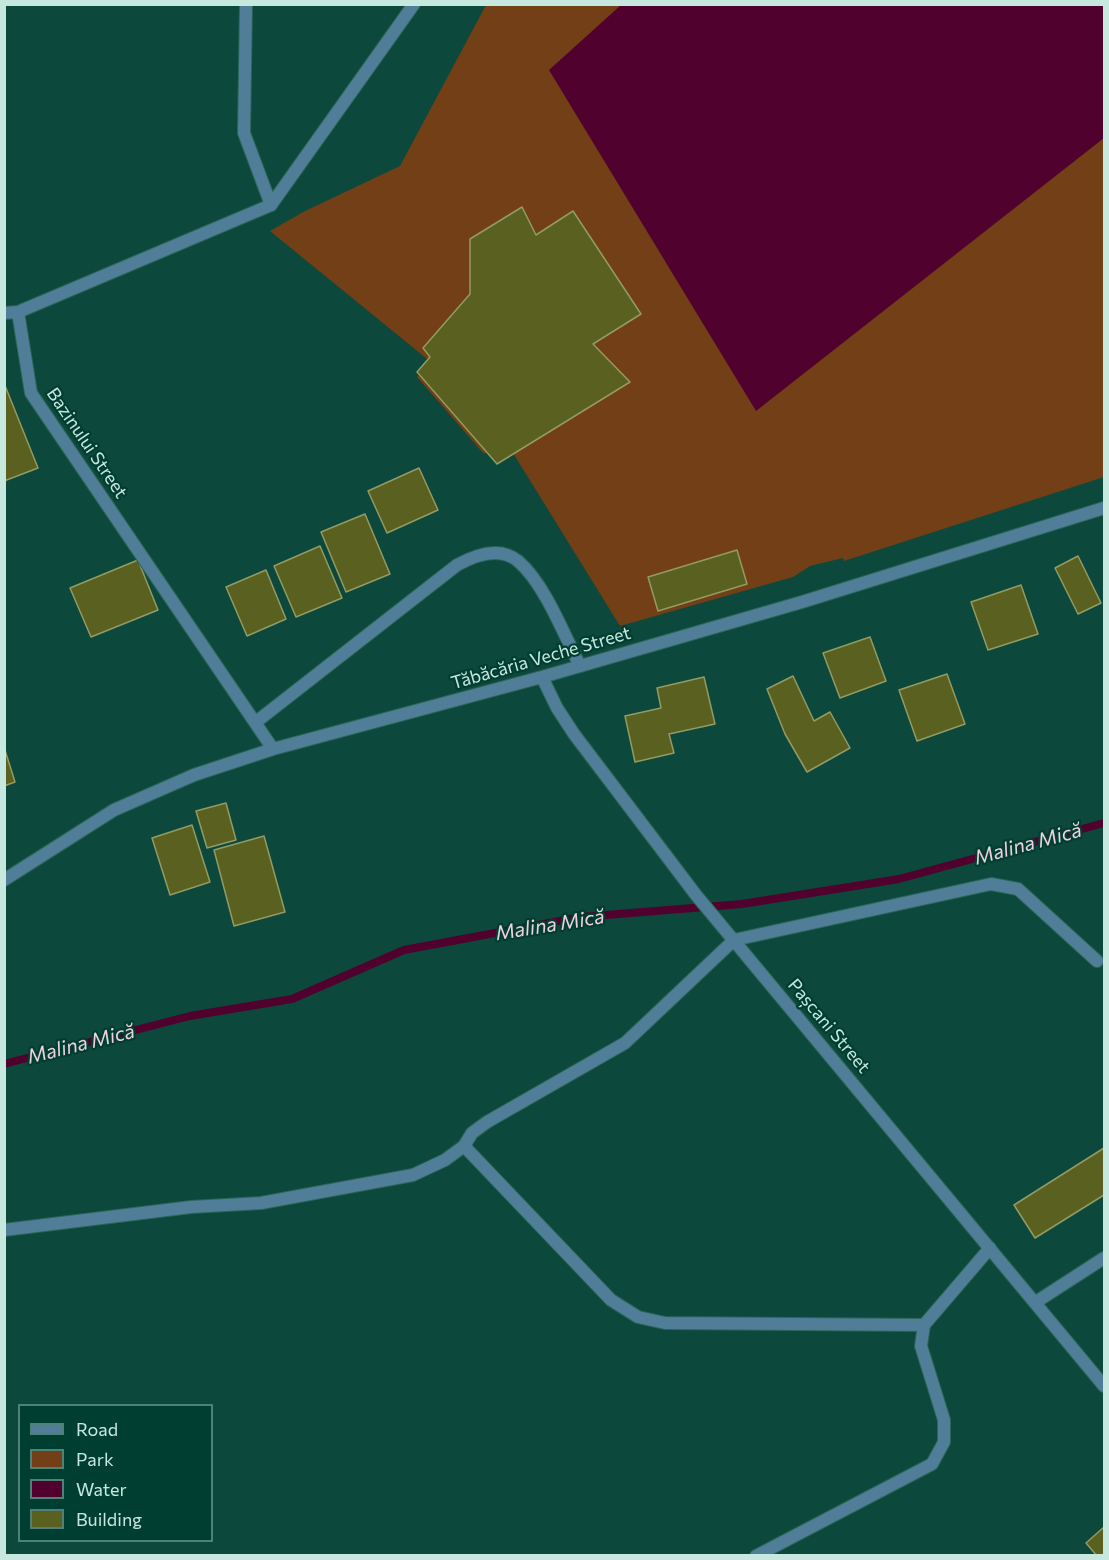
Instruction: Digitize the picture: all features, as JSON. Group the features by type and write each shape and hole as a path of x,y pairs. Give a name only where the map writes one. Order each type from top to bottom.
{"street":[{"path":"246,4 244,133 271,205"},
{"path":"4,313 18,312 271,205 414,4"},
{"name":"Bazinului Street","path":"18,312 31,393 273,749"},
{"name":"Tăbăcăria Veche Street","path":"4,880 114,810 194,775 273,749 580,666 968,552 1104,508"},
{"path":"256,722 457,565 475,555 496,553 517,560 537,583 580,666"},
{"name":"Pașcani Street","path":"542,677 557,708 574,734 696,896 1104,1386"},
{"path":"4,1230 191,1207 261,1203 412,1175 445,1160 464,1146 472,1133 487,1122 625,1043 734,940 991,884 1018,889 1097,961"},
{"path":"464,1146 611,1300 639,1317 665,1323 924,1325"},
{"path":"756,1556 932,1464 944,1443 944,1420 921,1346 924,1325 990,1248"},
{"path":"1036,1302 1104,1258"}],"green space":[{"path":"486,5 1104,5 1104,477 844,561 843,558 810,566 793,577 620,626 505,440 484,454 417,377 432,363 270,231 305,211 400,166"}],"water":[{"path":"621,5 1104,5 1104,138 756,411 549,70"}],"building":[{"path":"522,207 536,235 573,211 641,314 593,344 630,382 497,464 417,372 430,357 423,348 470,294 470,239"},
{"path":"4,383 38,468 4,481"},
{"path":"419,468 438,510 387,533 368,491"},
{"path":"365,514 390,574 346,592 321,532"},
{"path":"320,546 342,598 296,617 274,566"},
{"path":"737,550 747,584 658,611 648,577"},
{"path":"1078,556 1101,603 1078,614 1055,568"},
{"path":"138,560 158,610 91,637 70,588"},
{"path":"266,570 286,619 247,636 226,587"},
{"path":"1021,585 1038,634 988,650 971,602"},
{"path":"870,637 886,681 840,698 823,653"},
{"path":"947,674 965,724 917,741 899,690"},
{"path":"793,676 814,721 830,712 850,748 807,772 785,734 767,689"},
{"path":"704,677 715,724 669,734 674,753 635,762 625,716 661,708 657,688"},
{"path":"4,747 15,782 4,786"},
{"path":"226,803 236,840 207,848 196,811"},
{"path":"192,825 210,882 170,895 152,838"},
{"path":"264,836 285,912 234,926 214,850"},
{"path":"1104,1148 1104,1195 1035,1238 1014,1205"},
{"path":"1104,1527 1104,1556 1097,1556 1086,1543"}],"waterway":[{"name":"Malina Mică","path":"4,1064 190,1016 292,999 404,950 581,917 742,904 899,879 1104,823"}]}
